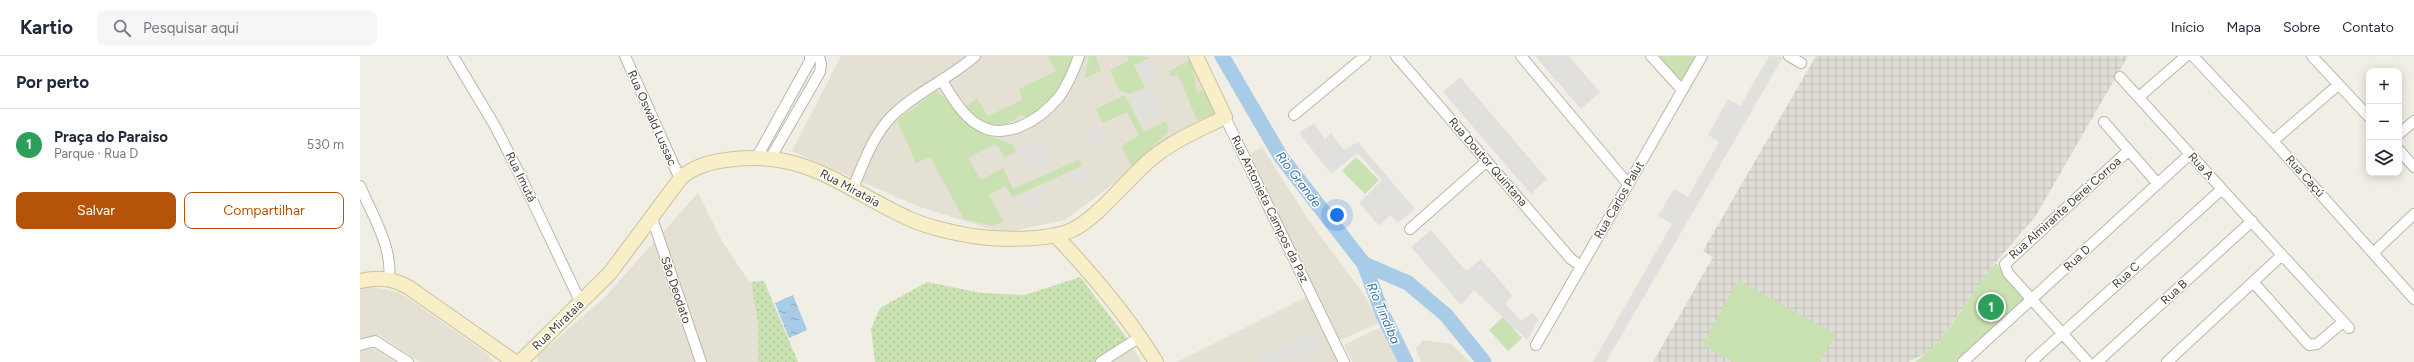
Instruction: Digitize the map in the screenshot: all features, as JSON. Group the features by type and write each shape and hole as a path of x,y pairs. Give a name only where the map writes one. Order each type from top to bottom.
{"street":[{"name":"Rua Imutá","path":"453,56 495,126 581,303"},
{"name":"Rua Oswald Lussac","path":"625,56 680,179"},
{"path":"764,157 810,61 810,56"},
{"path":"764,157 820,72 821,64 819,56"},
{"path":"852,190 869,151 892,117 912,99 942,81 975,56"},
{"path":"942,81 954,100 974,122 992,130 1011,130 1032,121 1059,97 1079,56"},
{"name":"Rua Antonieta Campos da Paz","path":"1196,56 1344,362"},
{"path":"1294,114 1365,56"},
{"name":"Rua Doutor Quintana","path":"1396,56 1571,259 1581,266"},
{"path":"1522,56 1628,184"},
{"path":"1651,56 1682,90"},
{"name":"Rua Carlos Palut","path":"1536,345 1702,56"},
{"path":"1789,56 1801,63"},
{"path":"2139,97 2186,56"},
{"name":"Rua Caçú","path":"2193,56 2273,141 2414,299"},
{"path":"2312,56 2366,114"},
{"name":"Rua A","path":"2120,76 2346,325 2317,344 2308,344 2254,282"},
{"path":"2273,141 2338,85"},
{"name":"Rua Mirataia","path":"520,362 610,273 680,179 686,173 717,161 764,157 792,161 817,170 852,190 912,220 941,230 974,236 1015,238 1055,235 1072,230 1084,221 1164,149 1195,131 1225,117"},
{"path":"2402,131 2414,121"},
{"path":"2104,122 2158,184"},
{"name":"Rua Almirante Derei Corroa","path":"2032,299 2008,273 2004,266 2011,257 2128,151"},
{"path":"2402,153 2414,167"},
{"name":"Rua D","path":"1963,362 2190,154"},
{"path":"1410,228 1487,161"},
{"path":"360,186 388,250 390,260 389,279"},
{"name":"Rua C","path":"2031,362 2222,189"},
{"path":"2373,253 2414,214"},
{"name":"São Deodato","path":"652,218 701,362"},
{"name":"Rua B","path":"2097,362 2252,221"},
{"path":"1055,235 1078,259 1140,337 1156,362"},
{"path":"2167,362 2282,255"},
{"path":"360,281 379,278 389,279 408,287 515,362"},
{"path":"2032,299 2088,362"},
{"path":"1101,362 1140,337"},
{"path":"360,345 376,341 408,362"}],"shaded area":[{"path":"841,56 1194,56 1221,114 1158,150 1065,220 1003,233 920,207 792,151"},
{"path":"1535,56 1569,56 1600,92 1581,109"},
{"path":"1769,56 1783,57 1606,362 1593,362 1672,224 1658,216 1674,189 1688,197 1719,142 1708,135 1728,99 1740,106"},
{"path":"1816,56 2128,56 2035,217 1994,264 1933,350 1908,362 1653,362 1713,257 1703,251"},
{"path":"1150,59 1159,78 1150,83 1162,114 1143,124 1129,96 1148,86 1138,65"},
{"path":"1460,77 1547,179 1531,194 1443,92"},
{"path":"1314,123 1325,139 1331,133 1344,150 1358,142 1415,209 1398,223 1390,215 1379,226 1359,203 1382,180 1357,153 1331,174 1299,133"},
{"path":"1101,127 1107,140 1089,148 1082,135"},
{"path":"1041,140 1044,145 1046,144 1054,161 1041,167 1038,161 1027,167 1019,151"},
{"path":"1262,147 1308,219 1363,293 1379,323 1336,342 1246,157"},
{"path":"1085,165 1092,179 1073,190 1065,174"},
{"path":"1043,186 1047,198 1027,208 1021,196"},
{"path":"698,193 722,241 752,286 758,322 758,362 538,362 537,356 604,298"},
{"path":"1431,230 1466,271 1481,259 1513,296 1505,303 1521,321 1532,313 1539,320 1527,340 1474,290 1461,305 1411,247"},
{"path":"367,286 399,292 485,352 494,362 420,362 379,335 360,338 360,289"},
{"path":"1310,295 1342,362 1177,362"},
{"path":"1383,326 1403,352 1405,362 1352,362 1344,345"},
{"path":"1313,330 1321,346 1306,353 1309,362 1298,362 1296,358 1283,362 1259,362 1260,354"},
{"path":"1423,340 1451,344 1470,362 1421,362 1416,349"},
{"path":"1129,341 1141,362 1097,362"},
{"path":"374,348 395,362 360,362 360,351"}],"green space":[{"path":"1048,56 1072,56 1071,65 1068,74 1057,90 1030,118 1021,115 1004,126 990,128 963,109 977,98 988,116 1022,100 1019,89 1056,71"},
{"path":"1089,56 1096,56 1101,71 1085,78"},
{"path":"1127,56 1151,57 1134,65 1145,87 1130,94 1119,90 1110,70 1129,61"},
{"path":"1659,56 1701,56 1684,85"},
{"path":"1191,59 1197,92 1206,90 1218,114 1197,120 1178,75 1169,76 1169,71"},
{"path":"936,91 950,102 980,132 1013,145 1016,151 1004,158 1003,153 995,144 968,158 981,180 1003,168 1013,189 1079,160 1082,166 1013,197 1005,186 989,195 1003,221 993,226 964,219 930,157 916,163 897,120"},
{"path":"1125,95 1144,132 1166,121 1169,131 1132,166 1121,146 1139,136 1127,112 1102,123 1096,109"},
{"path":"1356,157 1379,180 1365,194 1342,171"},
{"path":"1996,263 2025,299 1956,362 1915,362 1928,352 1949,328 1976,288"},
{"path":"1080,277 1129,341 1097,362 875,362 871,329 880,308 927,282 981,293 1025,295"},
{"path":"1738,280 1836,334 1820,362 1734,362 1702,345"},
{"path":"764,281 798,362 758,362 758,322 751,282"},
{"path":"1503,317 1522,338 1508,351 1489,330"}],"water":[{"path":"793,295 807,330 789,338 775,303"}],"waterway":[{"name":"Rio Grande","path":"1222,56 1281,157 1364,264 1408,283 1446,315 1484,362"},
{"name":"Rio Tindiba","path":"1364,264 1383,315 1406,362"}],"place":[{"name":"Praça do Paraiso","path":"1991,307"}]}
